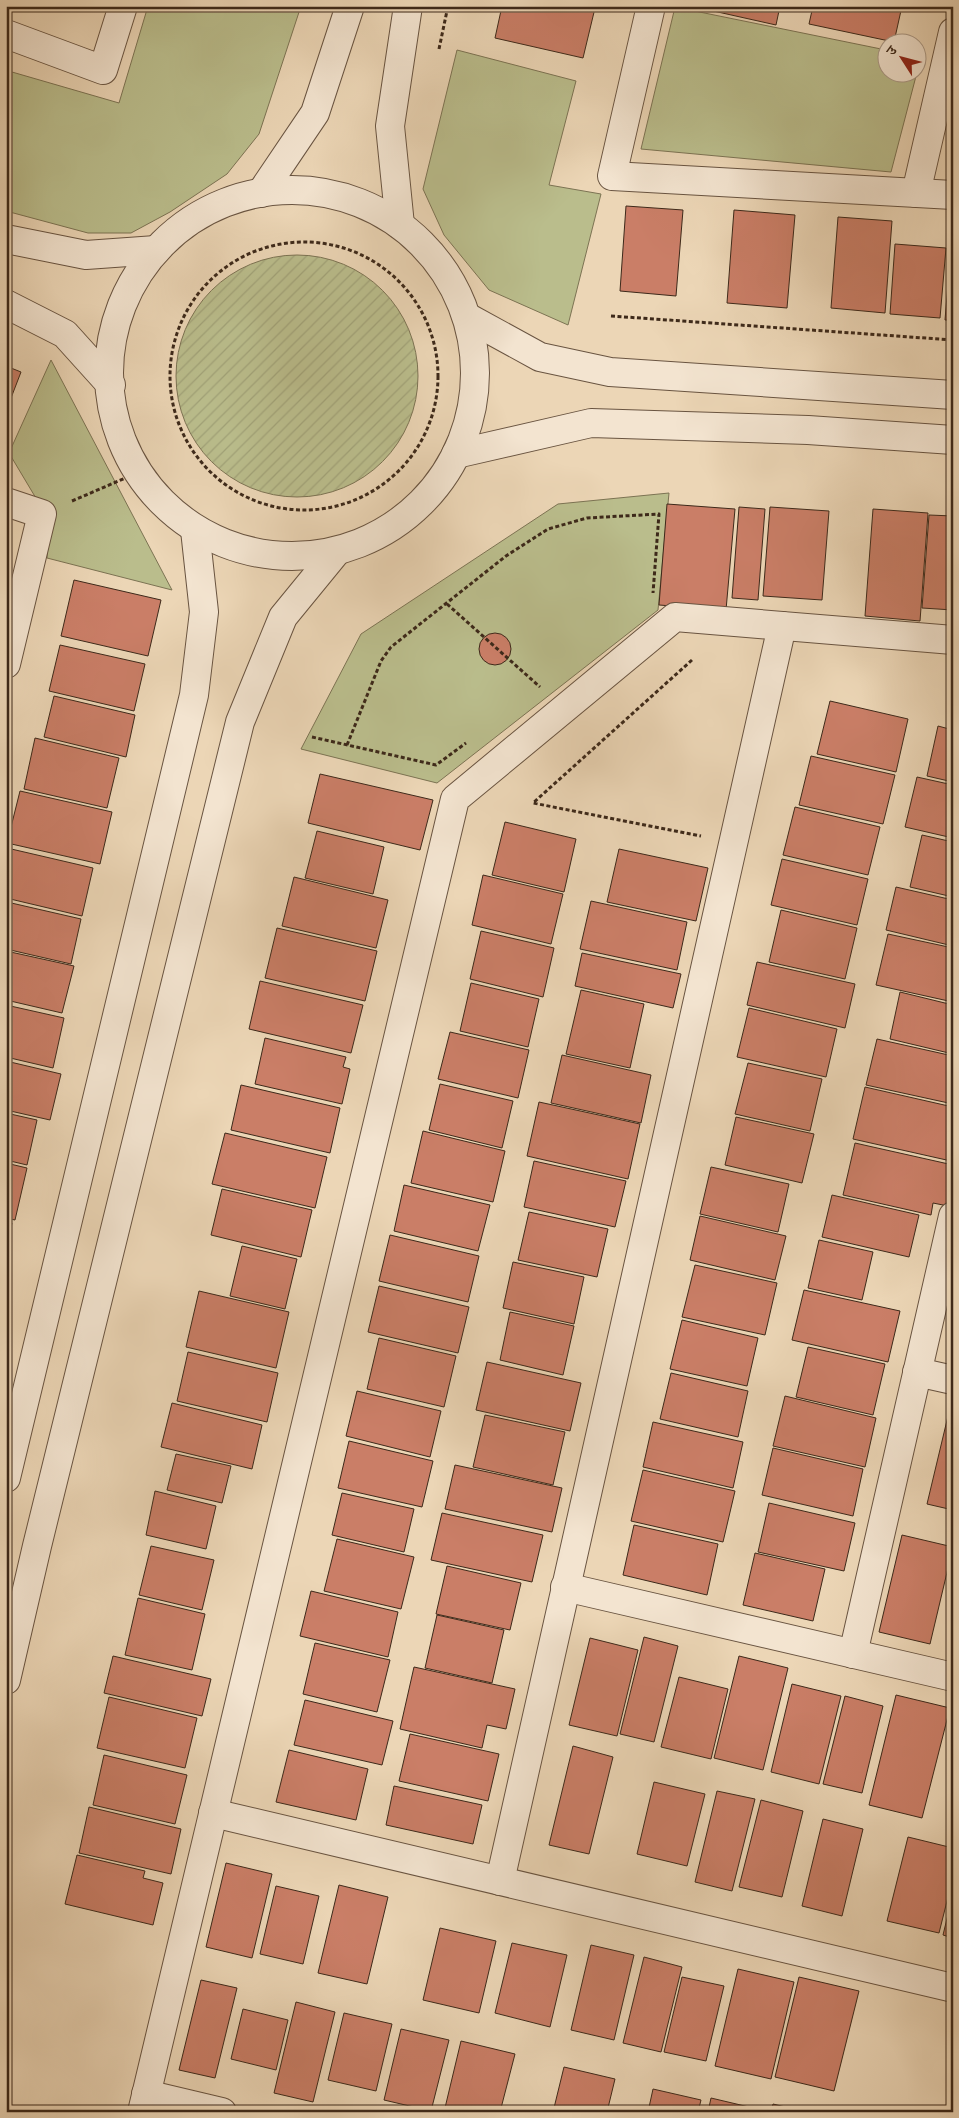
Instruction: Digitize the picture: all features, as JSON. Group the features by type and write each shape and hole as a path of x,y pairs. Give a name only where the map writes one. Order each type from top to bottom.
{"street":[{"path":"6,34 103,70 123,6"},
{"path":"261,193 314,113 350,6"},
{"path":"400,225 390,126 408,6"},
{"path":"651,6 612,176 953,195"},
{"path":"916,193 953,32"},
{"path":"316,191 337,195 387,215 429,251 451,281 467,317 473,341 474,394 456,454 432,492 386,531 337,551 294,557 255,553 227,545 195,530 154,494 137,473 123,446 111,404 110,352 122,306 135,280 156,250 198,216 224,203 261,193 316,191"},
{"path":"6,239 86,255 156,250"},
{"path":"6,304 65,334 111,385"},
{"path":"467,317 540,357 610,372 953,396"},
{"path":"456,454 590,423 808,430 953,440"},
{"path":"6,502 42,514 6,664"},
{"path":"6,1478 194,695 204,612 195,530"},
{"path":"6,1680 37,1546 240,722 283,617 337,551"},
{"path":"222,2112 144,2103 455,799 675,618 953,640"},
{"path":"500,1881 782,626"},
{"path":"853,1654 953,1216"},
{"path":"917,1372 953,1380"},
{"path":"565,1587 953,1678"},
{"path":"214,1814 953,1988"}],"path":[{"path":"439,49 448,6"},
{"path":"311,241 350,249 376,263 385,268 413,296 432,332 439,370 438,380 434,410 419,447 392,478 358,500 318,511 278,510 239,496 206,472 183,438 170,400 170,359 181,320 204,285 235,260 272,245 311,241"},
{"path":"611,316 953,340"},
{"path":"42,514 137,473"},
{"path":"347,745 381,661 391,647 506,556 548,529 587,518 659,514 652,596"},
{"path":"447,604 541,689"},
{"path":"692,660 533,802 704,837"},
{"path":"312,737 436,765 469,742"}],"green space":[{"path":"148,6 301,6 259,134 227,174 170,212 131,233 88,233 6,211 6,87 12,72 119,103"},
{"path":"675,7 876,48 876,82 914,82 891,172 641,149"},
{"path":"457,50 576,81 549,185 601,194 568,325 489,290 444,235 423,189"},
{"path":"297,255 321,257 343,264 364,275 383,290 398,309 409,330 416,352 418,376 416,400 409,422 398,443 383,462 364,477 343,488 321,495 297,497 273,495 251,488 230,477 211,462 196,443 185,422 178,400 176,376 178,352 185,330 196,309 211,290 230,275 251,264 273,257"},
{"path":"51,360 172,590 47,558 49,520 9,453"},
{"path":"669,493 658,610 437,783 301,749 361,634 558,504"}],"building":[{"path":"502,6 586,6 595,8 583,58 495,38"},
{"path":"691,6 780,6 776,25"},
{"path":"813,6 902,6 896,32 876,32 876,38 809,24"},
{"path":"626,206 683,210 676,296 620,291"},
{"path":"734,210 795,215 787,308 727,303"},
{"path":"838,217 892,221 885,313 831,308"},
{"path":"895,244 946,248 940,318 890,314"},
{"path":"951,246 953,246 953,320 945,320"},
{"path":"6,366 21,372 6,411"},
{"path":"667,504 735,509 726,610 659,605"},
{"path":"739,507 765,509 758,600 732,598"},
{"path":"770,507 829,511 822,600 763,596"},
{"path":"873,509 928,513 920,621 865,616"},
{"path":"929,515 953,516 953,610 922,608"},
{"path":"74,580 161,600 148,656 61,636"},
{"path":"495,633 501,634 506,638 510,643 510,655 506,660 501,664 495,665 489,664 484,660 480,655 479,649 480,643 484,638 489,634"},
{"path":"60,645 145,664 134,711 49,691"},
{"path":"54,696 135,715 126,757 44,737"},
{"path":"830,701 908,719 896,772 817,754"},
{"path":"938,726 953,730 953,782 927,776"},
{"path":"35,738 119,758 107,808 24,789"},
{"path":"811,756 895,775 883,824 799,805"},
{"path":"320,774 433,800 420,850 308,823"},
{"path":"917,777 953,785 953,838 905,827"},
{"path":"20,791 112,812 100,864 7,843"},
{"path":"795,807 880,827 868,875 783,855"},
{"path":"505,822 576,839 564,892 492,875"},
{"path":"317,831 384,847 373,894 305,878"},
{"path":"922,835 953,842 953,897 910,887"},
{"path":"7,848 93,868 82,916 6,898"},
{"path":"619,849 708,868 696,921 607,902"},
{"path":"782,859 868,879 857,925 771,905"},
{"path":"483,875 563,894 551,944 472,925"},
{"path":"294,877 388,900 376,948 282,926"},
{"path":"896,887 953,900 953,946 886,930"},
{"path":"591,901 687,922 677,970 580,949"},
{"path":"7,902 81,919 71,964 6,949"},
{"path":"781,910 857,928 845,979 769,962"},
{"path":"277,928 377,951 365,1001 265,978"},
{"path":"481,931 554,948 543,997 470,979"},
{"path":"888,934 953,948 953,1002 876,985"},
{"path":"6,951 74,966 62,1013 6,1000"},
{"path":"582,953 681,974 673,1008 575,986"},
{"path":"757,962 855,984 845,1028 747,1005"},
{"path":"260,981 363,1005 351,1053 249,1029"},
{"path":"471,983 539,999 528,1047 460,1031"},
{"path":"581,990 644,1004 630,1068 566,1054"},
{"path":"900,992 953,1005 953,1054 890,1039"},
{"path":"6,1005 64,1018 53,1068 6,1057"},
{"path":"749,1008 837,1029 826,1077 737,1057"},
{"path":"450,1032 529,1050 518,1098 438,1079"},
{"path":"265,1038 346,1057 343,1067 350,1069 342,1104 255,1084"},
{"path":"877,1039 953,1056 953,1104 866,1085"},
{"path":"562,1055 651,1075 641,1123 551,1103"},
{"path":"6,1061 61,1074 50,1120 6,1110"},
{"path":"748,1063 822,1079 810,1131 735,1114"},
{"path":"440,1084 513,1101 502,1148 429,1130"},
{"path":"241,1085 340,1108 330,1153 231,1130"},
{"path":"865,1087 953,1107 953,1153 951,1161 853,1139"},
{"path":"539,1102 640,1124 628,1179 527,1156"},
{"path":"6,1113 37,1120 27,1165 6,1160"},
{"path":"736,1117 814,1134 802,1183 725,1165"},
{"path":"423,1131 505,1151 493,1202 411,1183"},
{"path":"225,1133 327,1157 315,1208 212,1184"},
{"path":"855,1143 953,1165 953,1184 948,1206 933,1203 931,1215 843,1195"},
{"path":"534,1161 626,1181 615,1227 524,1207"},
{"path":"6,1163 27,1168 15,1220 6,1218"},
{"path":"711,1167 789,1184 778,1232 700,1214"},
{"path":"404,1185 490,1205 478,1251 394,1231"},
{"path":"222,1189 312,1210 301,1257 211,1235"},
{"path":"832,1195 919,1215 909,1257 822,1237"},
{"path":"529,1212 608,1229 597,1277 518,1260"},
{"path":"700,1216 786,1236 775,1280 690,1260"},
{"path":"6,1222 12,1223 6,1249"},
{"path":"390,1235 479,1256 468,1302 379,1281"},
{"path":"819,1240 873,1252 862,1300 808,1288"},
{"path":"242,1246 297,1259 285,1309 230,1296"},
{"path":"513,1262 584,1277 574,1324 503,1308"},
{"path":"695,1265 777,1283 765,1335 682,1317"},
{"path":"379,1286 469,1307 458,1353 368,1332"},
{"path":"804,1290 900,1311 888,1362 792,1340"},
{"path":"199,1291 289,1312 276,1368 186,1347"},
{"path":"510,1312 574,1326 563,1375 500,1360"},
{"path":"682,1320 758,1338 747,1386 670,1369"},
{"path":"379,1338 456,1356 444,1407 367,1389"},
{"path":"808,1347 885,1364 873,1415 796,1397"},
{"path":"188,1352 278,1373 267,1422 177,1401"},
{"path":"487,1362 581,1383 570,1431 476,1410"},
{"path":"671,1373 748,1391 738,1437 660,1419"},
{"path":"357,1391 441,1411 430,1457 346,1436"},
{"path":"785,1396 876,1418 865,1467 773,1446"},
{"path":"172,1403 262,1425 252,1469 161,1447"},
{"path":"485,1415 565,1432 553,1485 473,1467"},
{"path":"948,1416 953,1417 953,1510 927,1504"},
{"path":"653,1422 743,1442 733,1488 643,1467"},
{"path":"349,1441 433,1461 422,1507 338,1488"},
{"path":"773,1448 863,1469 853,1516 762,1495"},
{"path":"176,1454 231,1466 222,1503 167,1490"},
{"path":"455,1465 562,1488 552,1532 445,1509"},
{"path":"643,1470 735,1491 723,1542 631,1521"},
{"path":"155,1491 216,1506 206,1549 146,1535"},
{"path":"342,1493 414,1509 404,1552 332,1535"},
{"path":"769,1503 855,1523 844,1571 758,1552"},
{"path":"442,1513 543,1535 532,1582 431,1560"},
{"path":"634,1525 718,1544 707,1595 623,1575"},
{"path":"902,1535 953,1547 930,1644 879,1632"},
{"path":"337,1539 414,1557 401,1609 324,1591"},
{"path":"151,1546 214,1560 202,1610 139,1595"},
{"path":"755,1553 825,1569 813,1621 743,1605"},
{"path":"447,1566 521,1583 510,1630 436,1614"},
{"path":"311,1591 398,1612 388,1657 300,1636"},
{"path":"138,1598 205,1614 192,1670 125,1655"},
{"path":"437,1615 504,1630 492,1683 425,1668"},
{"path":"644,1637 678,1646 654,1742 620,1734"},
{"path":"590,1638 638,1650 617,1736 569,1725"},
{"path":"315,1643 390,1660 377,1712 303,1694"},
{"path":"113,1656 211,1679 202,1716 104,1693"},
{"path":"739,1656 788,1668 763,1770 714,1758"},
{"path":"414,1667 515,1689 506,1729 487,1725 482,1748 400,1729"},
{"path":"679,1677 728,1689 711,1759 661,1747"},
{"path":"792,1684 841,1696 819,1784 771,1772"},
{"path":"896,1695 950,1708 922,1818 869,1805"},
{"path":"845,1696 883,1706 862,1793 823,1784"},
{"path":"109,1697 197,1718 185,1768 97,1748"},
{"path":"305,1700 393,1721 382,1765 294,1745"},
{"path":"410,1734 499,1754 488,1801 399,1781"},
{"path":"573,1746 613,1757 589,1854 549,1845"},
{"path":"289,1750 368,1769 356,1820 276,1802"},
{"path":"104,1755 187,1775 175,1824 93,1805"},
{"path":"654,1782 705,1794 687,1866 637,1854"},
{"path":"394,1786 482,1805 473,1844 386,1825"},
{"path":"717,1791 755,1799 732,1891 695,1882"},
{"path":"761,1800 803,1811 782,1897 739,1887"},
{"path":"89,1807 181,1829 171,1874 79,1853"},
{"path":"823,1819 863,1829 842,1916 802,1906"},
{"path":"908,1837 953,1848 953,1877 939,1933 887,1921"},
{"path":"77,1855 145,1871 143,1878 163,1883 153,1925 65,1904"},
{"path":"226,1863 272,1874 252,1958 206,1947"},
{"path":"339,1885 388,1897 367,1984 318,1973"},
{"path":"276,1886 319,1896 303,1964 260,1954"},
{"path":"953,1894 953,1938 943,1935"},
{"path":"440,1928 496,1941 479,2013 423,2000"},
{"path":"512,1943 567,1955 550,2027 495,2013"},
{"path":"591,1945 634,1955 614,2040 571,2030"},
{"path":"644,1957 682,1967 661,2052 623,2043"},
{"path":"738,1969 794,1982 771,2079 715,2066"},
{"path":"682,1977 724,1986 706,2061 664,2052"},
{"path":"799,1977 859,1991 834,2091 775,2077"},
{"path":"201,1980 237,1988 215,2078 179,2070"},
{"path":"296,2002 335,2012 313,2102 274,2093"},
{"path":"243,2009 288,2020 276,2070 231,2059"},
{"path":"344,2013 392,2024 376,2091 328,2080"},
{"path":"401,2029 449,2040 431,2111 384,2100"},
{"path":"461,2041 515,2054 500,2112 444,2112"},
{"path":"564,2067 615,2079 607,2112 553,2112"},
{"path":"653,2089 701,2100 698,2112 648,2112"},
{"path":"711,2098 766,2111 766,2112 708,2112"},
{"path":"773,2104 806,2112 771,2112"}]}
